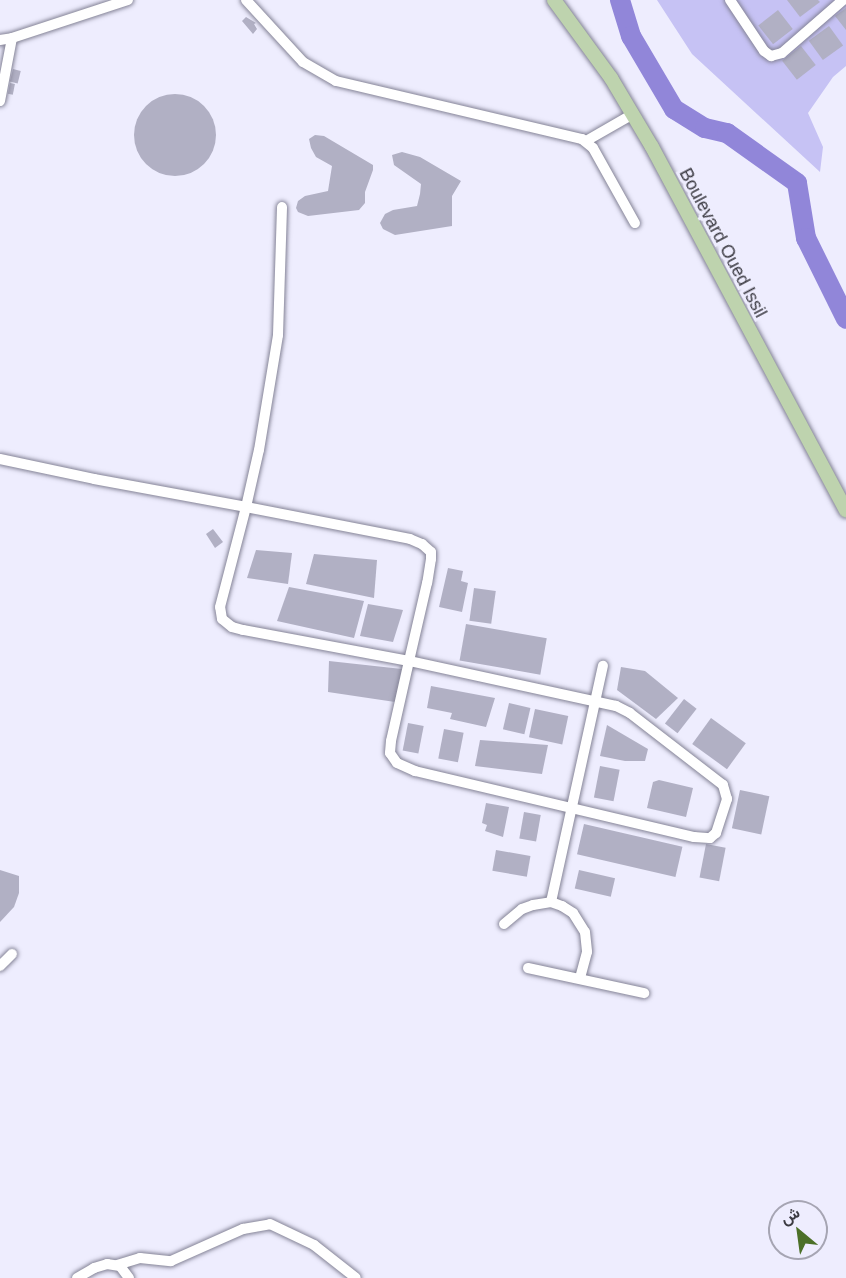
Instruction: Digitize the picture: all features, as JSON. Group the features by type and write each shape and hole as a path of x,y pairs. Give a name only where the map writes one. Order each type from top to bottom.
{"main road":[{"name":"Boulevard Oued Issil","path":"554,0 611,78 633,114 846,511"}],"street":[{"path":"0,40 128,0"},
{"path":"246,0 303,62 336,81 586,141 593,148 635,223"},
{"path":"730,0 765,51 771,56 782,53 843,0"},
{"path":"0,101 12,38"},
{"path":"586,141 633,114"},
{"path":"0,459 246,507 410,539 427,546 430,552 429,571 409,661 391,741 390,753 397,763 415,771 703,839 716,833 725,811 726,791 716,777 630,713 616,706 409,661 243,630 225,623 220,615 220,607 246,507 278,335 282,207"},
{"path":"551,902 569,808 603,666"},
{"path":"504,924 522,909 551,902 573,913 585,932 586,952 580,978"},
{"path":"0,966 12,954"},
{"path":"528,968 644,993"},
{"path":"77,1278 94,1268 117,1265 140,1258 171,1261 243,1229 270,1224 314,1245 356,1278"},
{"path":"117,1265 126,1270 129,1278"}],"shaded area":[{"path":"657,0 846,0 846,66 833,77 808,113 823,147 820,172 692,54"}],"building":[{"path":"787,0 818,0 820,2 800,17"},
{"path":"846,8 846,30 835,16"},
{"path":"778,10 793,29 773,44 758,25"},
{"path":"246,17 256,23 254,24 257,29 253,34 242,21"},
{"path":"829,26 843,45 823,60 809,41"},
{"path":"801,46 816,65 797,80 782,61"},
{"path":"13,69 21,71 18,84 10,82"},
{"path":"10,83 15,84 13,95 8,94"},
{"path":"175,94 191,98 204,106 212,119 216,135 212,151 204,164 191,172 175,176 159,172 146,164 138,151 134,135 138,119 146,106 159,98"},
{"path":"315,135 324,136 373,165 365,192 365,203 359,210 308,216 298,212 296,208 298,201 305,196 328,191 332,166 316,157 311,148 309,139"},
{"path":"402,152 420,157 461,181 452,196 452,226 395,235 383,229 380,223 385,214 393,210 417,206 420,194 421,184 394,165 392,155"},
{"path":"213,529 223,542 215,548 206,534"},
{"path":"256,550 292,553 288,584 247,578"},
{"path":"314,554 377,560 374,598 306,584"},
{"path":"448,568 463,571 461,581 468,583 462,612 439,607"},
{"path":"289,587 364,601 354,638 277,621"},
{"path":"474,588 496,591 491,624 469,621"},
{"path":"368,604 403,610 393,642 360,636"},
{"path":"466,624 547,638 540,675 460,660"},
{"path":"329,661 402,669 395,702 328,692"},
{"path":"621,667 645,671 678,698 656,719 617,690"},
{"path":"431,686 495,698 486,727 450,719 452,713 427,708"},
{"path":"684,699 697,709 678,733 665,723"},
{"path":"509,703 530,708 524,734 503,729"},
{"path":"535,709 568,716 562,744 529,737"},
{"path":"711,718 746,743 727,769 692,744"},
{"path":"408,723 424,726 418,754 403,750"},
{"path":"607,725 648,749 645,761 625,761 600,756"},
{"path":"444,729 464,733 458,762 438,758"},
{"path":"480,740 548,745 542,774 475,766"},
{"path":"600,766 620,770 614,801 594,797"},
{"path":"659,780 693,788 686,817 647,808 653,782"},
{"path":"740,790 769,796 761,834 732,828"},
{"path":"486,803 509,807 503,837 485,831 487,825 482,823"},
{"path":"524,812 541,815 536,842 519,839"},
{"path":"584,824 682,847 675,877 577,854"},
{"path":"706,844 726,848 719,881 700,877"},
{"path":"496,850 530,856 527,877 492,871"},
{"path":"0,870 19,876 19,893 14,907 0,922"},
{"path":"579,870 615,878 611,897 575,889"}],"waterway":[{"path":"620,0 631,36 674,109 705,128 727,133 797,183 806,238 846,319"}]}
